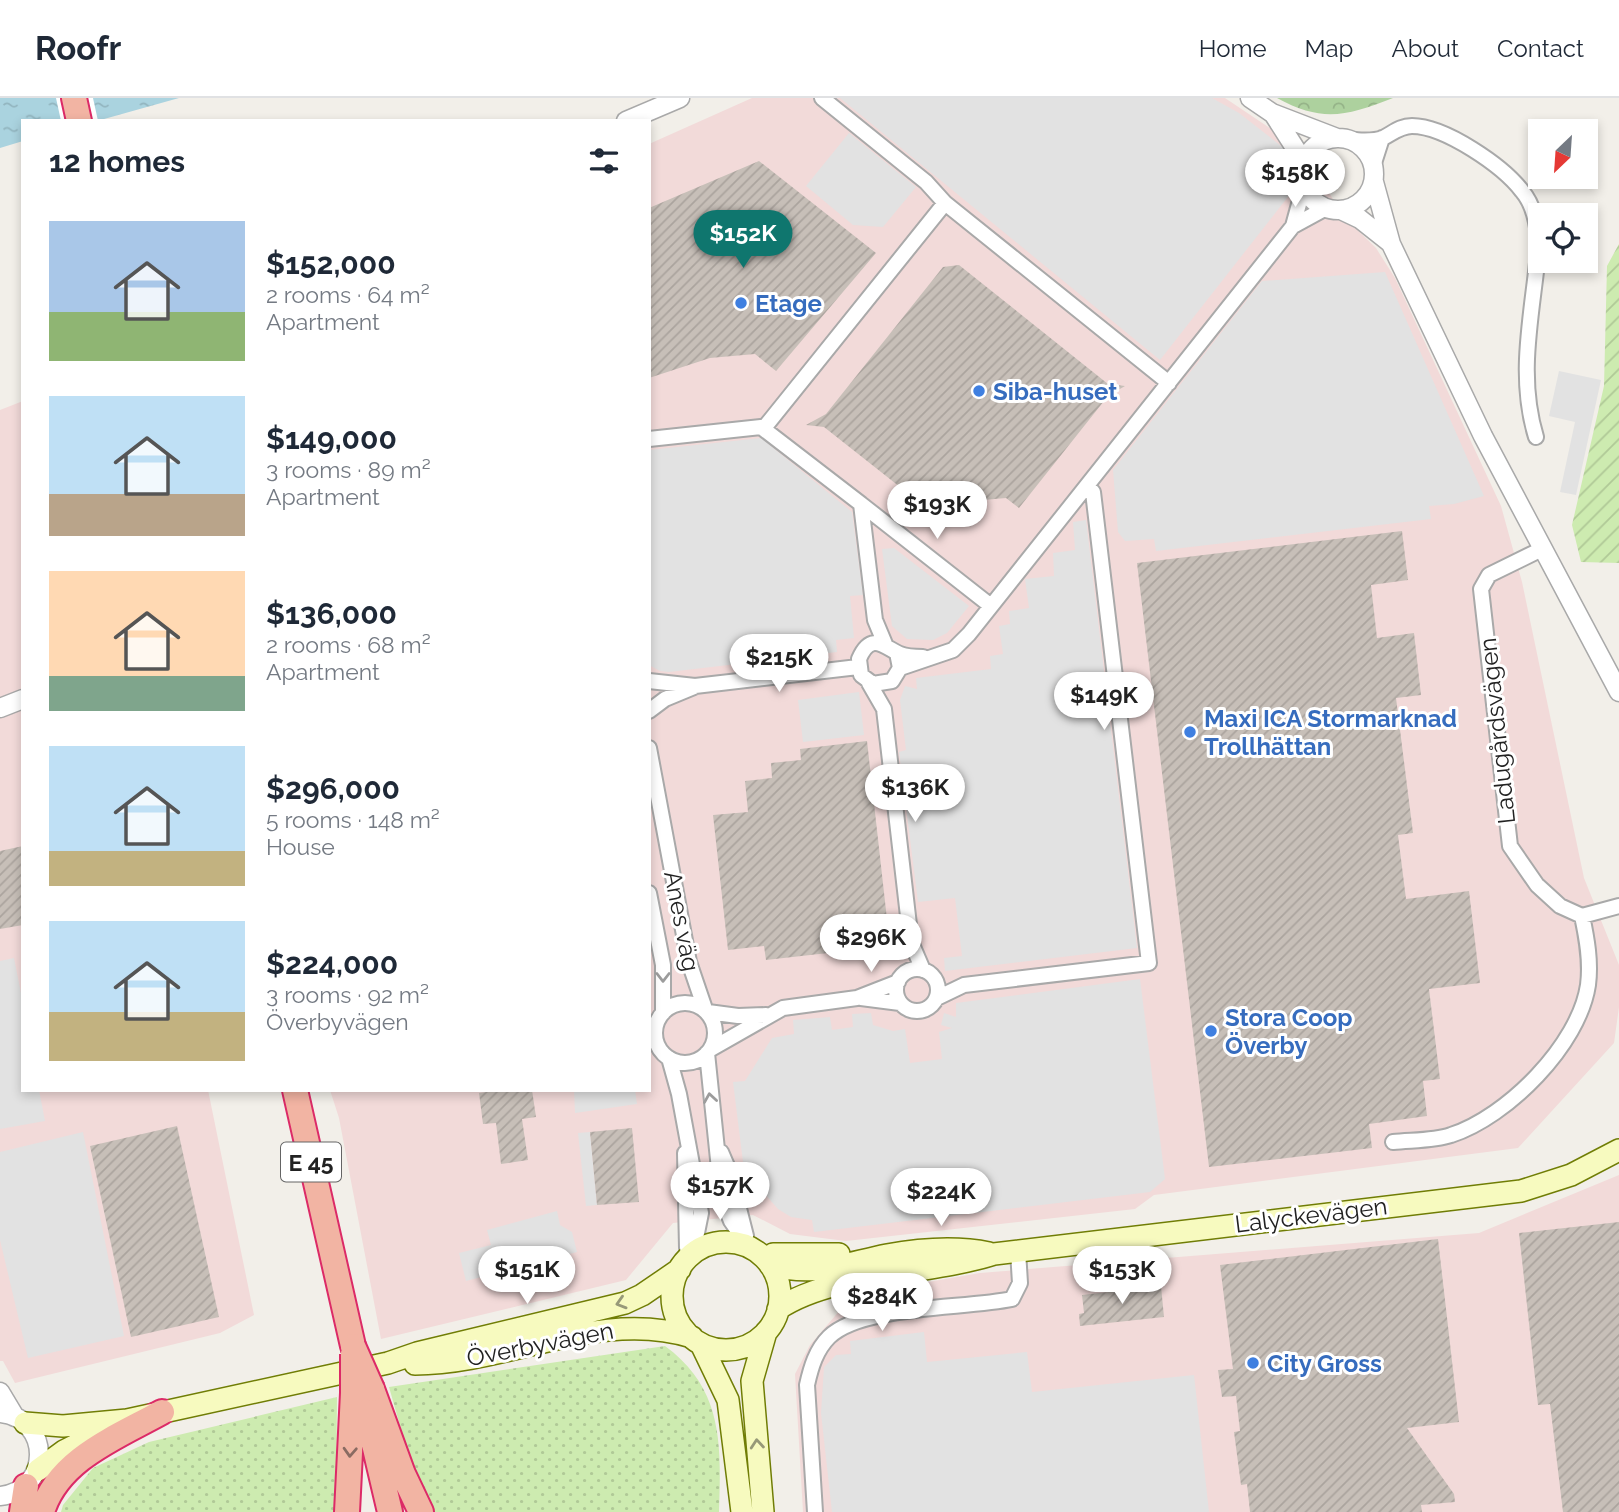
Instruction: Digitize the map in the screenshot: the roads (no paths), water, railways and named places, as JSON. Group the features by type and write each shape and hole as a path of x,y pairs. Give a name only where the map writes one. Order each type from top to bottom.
{"highway":[{"path":"74,98 79,119"},
{"name":"E 45","path":"295,1092 362,1391"},
{"path":"347,1512 362,1391"},
{"path":"362,1391 390,1512"},
{"path":"362,1391 421,1512"},
{"path":"42,1512 56,1481 70,1468 162,1412"},
{"path":"22,1512 32,1478"}],"main road":[{"name":"Lalyckevägen","path":"994,1254 1521,1191 1571,1175 1619,1150"},
{"name":"Överbyvägen","path":"14,1418 62,1426 127,1420 388,1363 430,1350 625,1303 642,1296 704,1247 719,1243 805,1272 886,1255 947,1249 994,1254"},
{"path":"778,1309 819,1290 940,1268 994,1254"},
{"path":"759,1255 780,1291 778,1309 766,1332 752,1381 764,1512"},
{"path":"683,1265 673,1293 674,1309 681,1325 696,1340 728,1401 742,1512"},
{"name":"Överbyvägen","path":"388,1363 450,1361 624,1328 664,1330 730,1350 749,1345 766,1332"},
{"name":"Överbyvägen","path":"32,1478 87,1438 127,1420"}],"street":[{"path":"631,119 680,98"},
{"path":"822,98 926,182 945,203 1169,383"},
{"path":"1250,98 1272,113 1363,147 1374,174 1391,244 1483,436 1619,692"},
{"path":"899,661 928,658 953,650 991,606 1293,226 1304,186 1304,162 1285,128 1272,113"},
{"path":"1304,162 1317,144 1344,139 1382,138 1411,126 1436,131 1456,139 1495,166 1524,192 1537,222 1539,242 1525,370 1530,415 1536,437"},
{"path":"1293,226 1333,209 1362,201 1374,174 1382,138"},
{"path":"1304,186 1313,200 1360,219 1391,244"},
{"path":"764,428 945,203"},
{"path":"651,439 764,428 991,606"},
{"path":"651,1053 689,1062 768,1015 794,1005 857,998 900,1003 911,1011 920,1011 931,1006 937,998 964,985 1149,963 1093,492 1087,486"},
{"path":"861,504 874,620 885,644 899,661"},
{"name":"Ladugårdsvägen","path":"1542,549 1489,575 1481,589 1510,846 1537,884 1560,906 1582,916"},
{"path":"874,620 858,667 884,709"},
{"path":"865,648 873,644 885,644"},
{"path":"899,661 884,709 911,942 929,974 937,998"},
{"path":"651,681 695,686 858,667"},
{"path":"869,683 881,685 892,681"},
{"path":"651,710 665,699 695,686"},
{"path":"0,708 21,700"},
{"name":"Anes väg","path":"651,759 689,962 706,1011"},
{"name":"Anes väg","path":"651,903 663,965 657,1017"},
{"path":"1393,1142 1449,1136 1478,1124 1537,1077 1572,1028 1587,988 1589,965 1582,916 1619,906"},
{"path":"900,1003 896,994 911,942"},
{"path":"857,998 900,979 913,970 964,985"},
{"path":"683,1265 688,1227 684,1169 686,1134 668,1057 656,1038 657,1017 678,1003 688,1003 706,1011 738,1016 768,1015"},
{"path":"706,1011 716,1034 709,1051 707,1077 717,1143 759,1255"},
{"path":"815,1512 807,1385 820,1347 831,1335 856,1320 1012,1299 1018,1292 1020,1283 1018,1251"},
{"path":"0,1392 14,1418 39,1444 32,1478 0,1496"}],"water":[{"path":"0,98 179,98 104,119 21,119 21,142 0,148"}],"place":[{"name":"Etage","path":"741,303"},
{"name":"Siba-huset","path":"979,391"},
{"name":"Maxi ICA Stormarknad Trollhättan","path":"1190,732"},
{"name":"Stora Coop Överby","path":"1211,1031"},
{"name":"City Gross","path":"1253,1363"}]}
